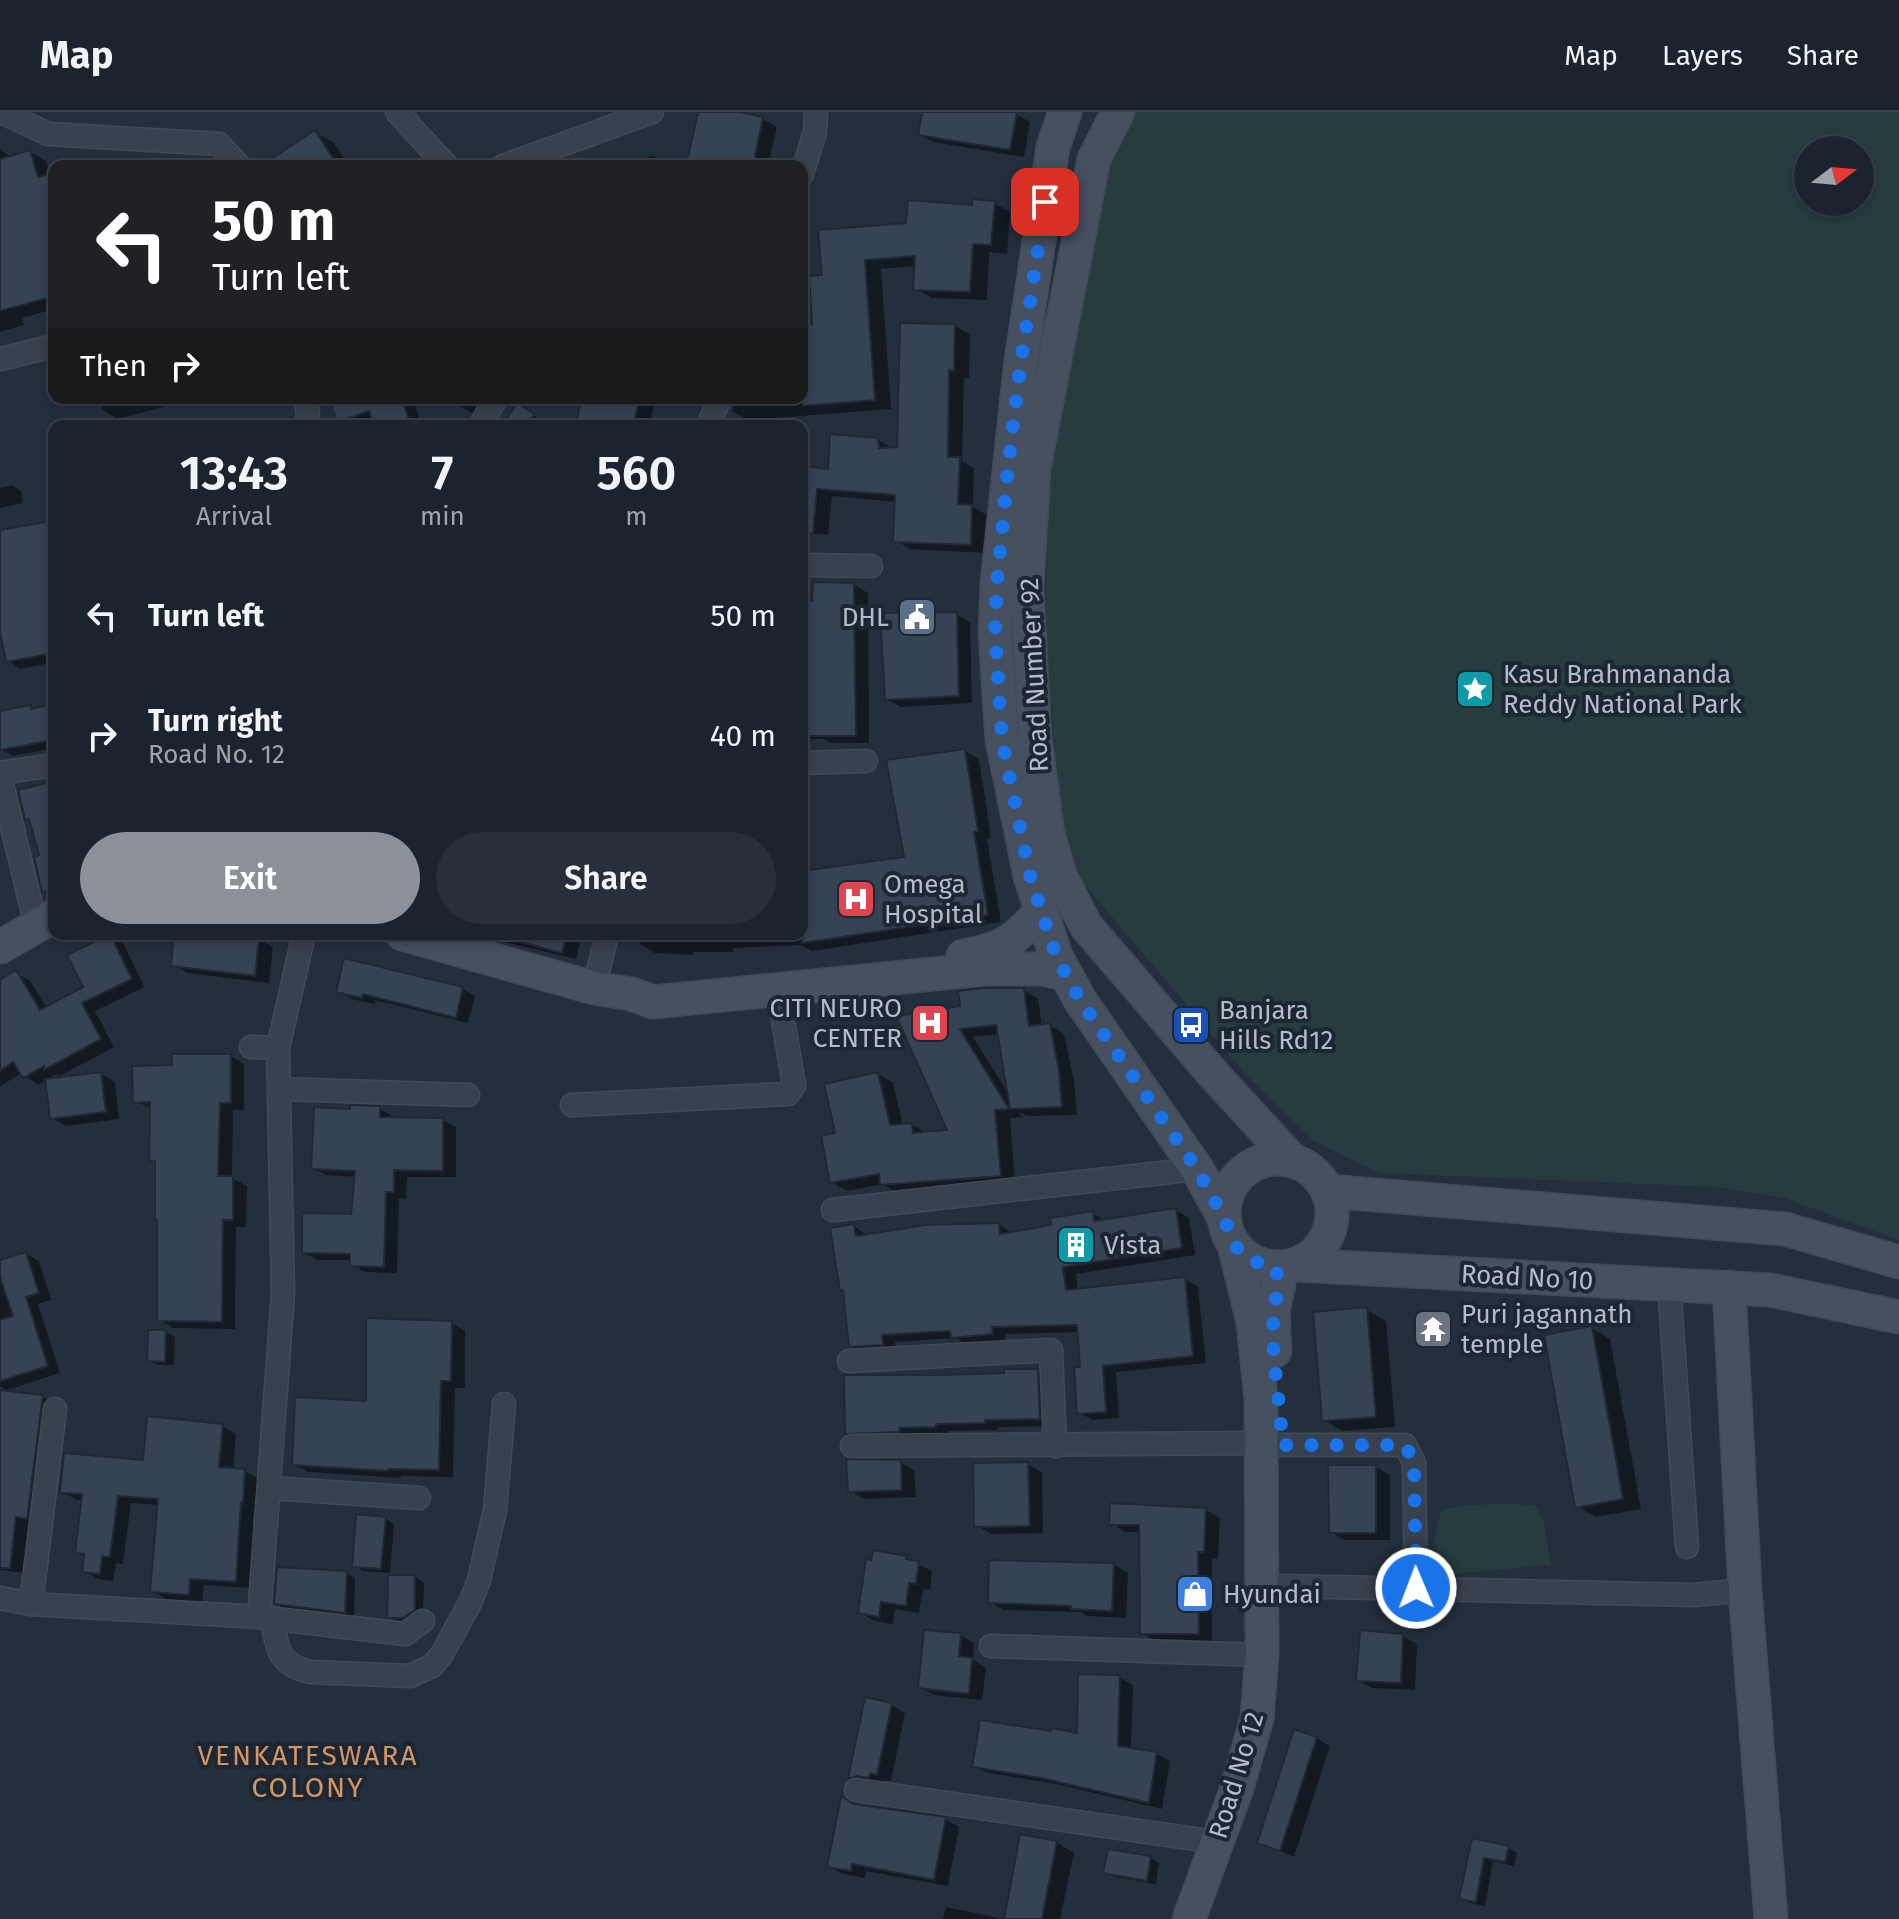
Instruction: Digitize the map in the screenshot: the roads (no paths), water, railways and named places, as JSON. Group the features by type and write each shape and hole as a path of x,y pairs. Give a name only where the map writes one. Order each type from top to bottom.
{"main road":[{"name":"Road Number 92","path":"1065,112 1053,147 1020,368 997,583 995,645 1002,740 1030,876 1056,956 1080,1000 1197,1169 1229,1232"},
{"name":"Road Number 92","path":"1118,112 1094,159 1034,469 1027,589 1035,738 1048,834 1061,877 1086,926 1214,1075 1294,1162"},
{"path":"1020,368 1051,375"},
{"path":"1002,740 1035,738"},
{"path":"631,994 653,983 756,977 956,958 1004,947 1041,910"},
{"path":"0,947 45,921"},
{"path":"423,940 653,1002 984,969 1042,969 1066,974"},
{"path":"1268,1161 1294,1162 1308,1168 1327,1191 1332,1208 1330,1226 1323,1243 1312,1256 1286,1266 1253,1261 1229,1232 1225,1202 1232,1186 1244,1172 1268,1161"},
{"path":"1327,1191 1785,1229 1899,1262"},
{"name":"Road No 12","path":"1189,1919 1237,1788 1257,1718 1262,1655 1271,1444 1261,1399 1253,1322 1229,1232"},
{"path":"1210,1919 1272,1728 1280,1661 1282,1586 1271,1444 1281,1410 1273,1311 1286,1266"},
{"name":"Road No 10","path":"1286,1266 1770,1290 1899,1317"},
{"path":"1729,1287 1745,1590 1771,1919"}],"street":[{"path":"1,112 48,134 219,144 234,160"},
{"path":"397,112 441,160"},
{"path":"520,160 652,112"},
{"path":"806,160 815,132 816,112"},
{"path":"0,359 48,347"},
{"path":"808,565 871,566"},
{"path":"808,763 866,761"},
{"path":"45,921 0,774 48,766"},
{"path":"303,940 278,1048 283,1293 270,1488 266,1618 282,1657 297,1669 310,1672 410,1676 432,1666 442,1654 471,1601 479,1580 495,1510 504,1404"},
{"path":"594,988 606,940"},
{"path":"572,1105 788,1094 794,1085 778,991"},
{"path":"251,1047 278,1048"},
{"path":"279,1089 468,1095"},
{"path":"833,1210 1197,1169"},
{"path":"1669,1284 1687,1547"},
{"path":"849,1361 1051,1350 1055,1446"},
{"path":"31,1604 55,1409"},
{"path":"852,1446 1405,1445 1414,1462 1416,1588"},
{"path":"270,1488 419,1498"},
{"path":"1282,1586 1694,1595 1745,1590"},
{"path":"0,1598 31,1604 266,1618 405,1634 423,1621"},
{"path":"991,1646 1262,1655"},
{"path":"856,1790 1216,1842"}],"place":[{"name":"DHL","path":"917,617"},
{"name":"Kasu Brahmananda Reddy National Park","path":"1475,689"},
{"name":"Omega Hospital","path":"856,899"},
{"name":"CITI NEURO CENTER","path":"930,1023"},
{"name":"Banjara Hills Rd12","path":"1191,1025"},
{"name":"Vista","path":"1076,1245"},
{"name":"Puri jagannath temple","path":"1433,1329"},
{"name":"Hyundai","path":"1195,1594"}],"district":[{"name":"VENKATESWARA COLONY","path":"308,1771"}]}
